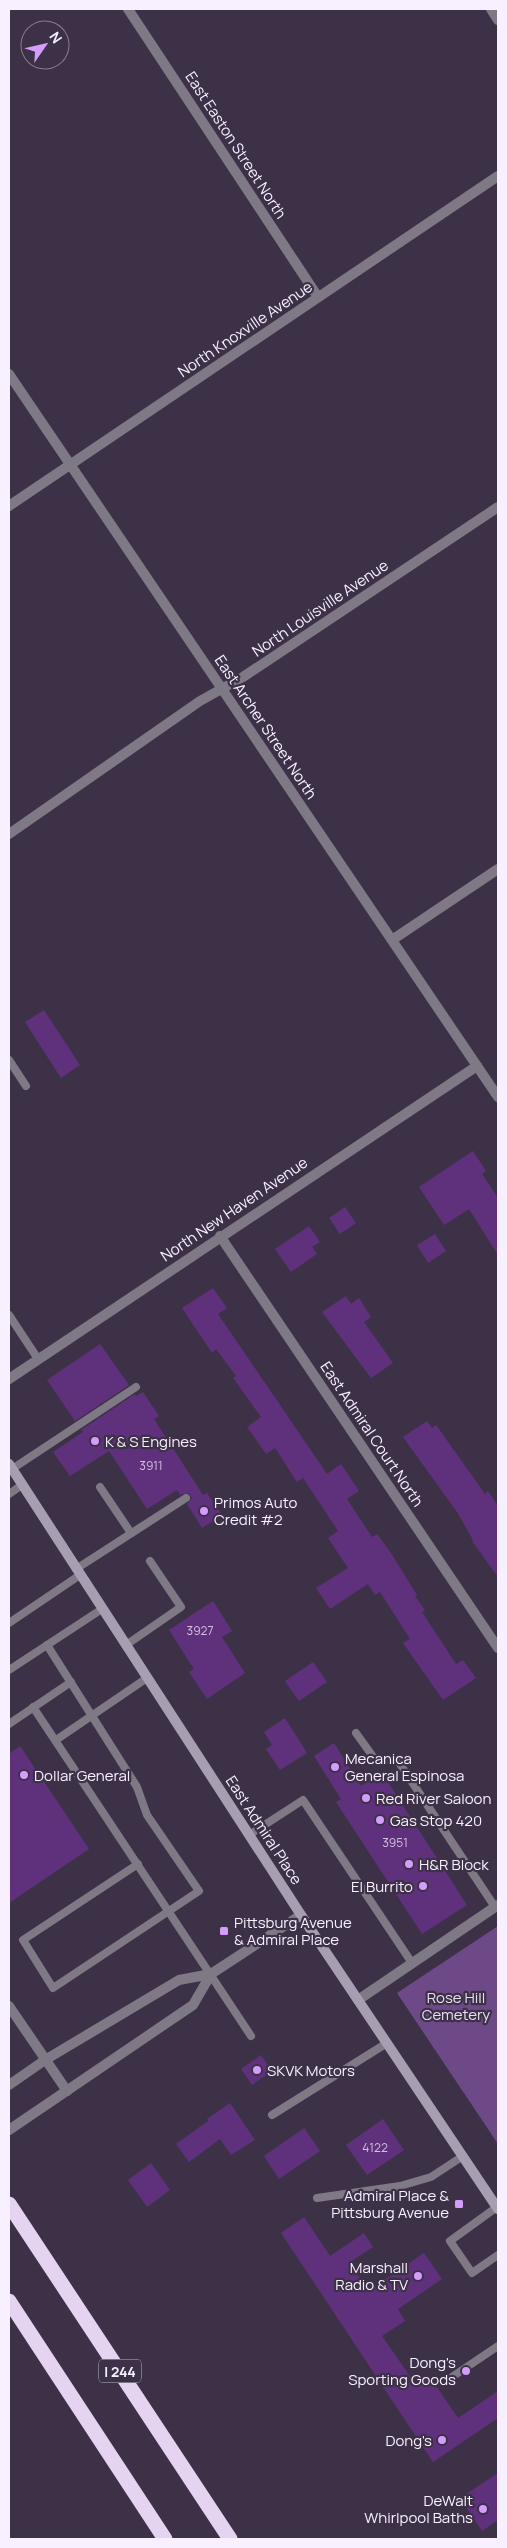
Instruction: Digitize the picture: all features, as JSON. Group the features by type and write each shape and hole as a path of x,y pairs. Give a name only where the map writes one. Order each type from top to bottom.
{"highway":[{"name":"I 244","path":"9,2204 230,2539"},
{"path":"9,2301 165,2539"}],"main road":[{"name":"East Admiral Place","path":"10,1467 301,1915 498,2208"}],"street":[{"name":"East Easton Street North","path":"128,9 318,297"},
{"path":"491,9 498,20"},
{"name":"North Knoxville Avenue","path":"9,506 498,176"},
{"name":"East Archer Street North","path":"9,374 498,1097"},
{"name":"North Louisville Avenue","path":"9,834 200,700 243,677 498,507"},
{"path":"392,940 498,869"},
{"name":"North New Haven Avenue","path":"9,1379 220,1236 477,1066"},
{"name":"East Admiral Court North","path":"220,1236 498,1648"},
{"path":"358,2000 496,1906"},
{"path":"9,2085 45,2060 179,1980 211,1974 301,1915"},
{"path":"9,2130 193,2005 211,1974"},
{"path":"9,2006 67,2091"}],"lane":[{"path":"9,1060 26,1086"},
{"path":"9,1315 38,1359"},
{"path":"10,1467 136,1387"},
{"path":"9,1494 22,1485"},
{"path":"100,1487 131,1533"},
{"path":"9,1623 131,1533 186,1498"},
{"path":"126,1645 181,1607 150,1561"},
{"path":"9,1670 102,1608"},
{"path":"47,1645 137,1787 148,1815 199,1891 53,1988 23,1940 138,1864"},
{"path":"56,1740 147,1678"},
{"path":"9,1724 71,1682"},
{"path":"33,1708 252,2036"},
{"path":"356,1733 374,1758 398,1761 496,1906"},
{"path":"249,1835 303,1800 412,1963"},
{"path":"272,2116 387,2043"},
{"path":"317,2198 400,2186 431,2177 463,2156"},
{"path":"498,2208 450,2241 472,2273 498,2255"},
{"path":"449,2379 498,2346"}],"green space":[{"name":"Rose Hill Cemetery","path":"498,1926 498,2144 397,1993"}],"building":[{"path":"44,1010 80,1065 61,1078 25,1022"},
{"path":"473,1151 486,1171 482,1174 498,1198 498,1255 469,1209 444,1225 419,1187"},
{"path":"345,1207 356,1223 340,1234 329,1218"},
{"path":"309,1226 320,1242 312,1247 317,1254 291,1272 275,1249"},
{"path":"435,1234 446,1251 428,1263 417,1245"},
{"path":"213,1288 227,1308 218,1314 327,1474 341,1464 359,1491 347,1499 372,1537 377,1534 391,1553 425,1610 422,1612 456,1664 463,1660 476,1678 443,1700 403,1643 410,1639 380,1592 375,1595 368,1584 330,1609 316,1588 348,1568 328,1538 338,1531 303,1478 297,1482 275,1448 266,1454 247,1427 261,1417 233,1378 236,1376 216,1349 212,1353 182,1308"},
{"path":"346,1296 351,1304 359,1298 371,1317 364,1322 393,1363 371,1378 322,1312"},
{"path":"100,1344 129,1385 75,1421 47,1380"},
{"path":"143,1392 159,1416 154,1419 203,1495 207,1493 222,1515 202,1528 187,1504 192,1498 188,1493 180,1495 177,1490 147,1509 109,1451 70,1476 53,1452 83,1432 81,1430 135,1394 136,1396"},
{"path":"427,1421 432,1428 436,1425 485,1494 488,1491 498,1506 498,1577 472,1541 457,1512 403,1437"},
{"path":"213,1601 232,1631 222,1637 245,1673 207,1699 189,1672 194,1669 169,1630"},
{"path":"313,1662 327,1682 299,1701 285,1681"},
{"path":"285,1718 307,1753 280,1770 266,1749 272,1745 264,1732"},
{"path":"334,1743 361,1786 382,1773 467,1905 422,1934 336,1802 341,1799 314,1756"},
{"path":"20,1746 89,1849 9,1903 9,1754"},
{"name":"SKVK Motors","path":"261,2055 272,2071 252,2085 241,2069"},
{"path":"230,2103 255,2140 231,2155 220,2139 189,2162 176,2144"},
{"path":"383,2119 404,2150 367,2175 346,2145"},
{"path":"304,2128 320,2151 279,2179 264,2156"},
{"path":"151,2163 170,2190 147,2207 128,2180"},
{"path":"304,2217 330,2256 364,2233 373,2247 350,2262 368,2291 424,2253 442,2279 398,2309 405,2321 382,2336 416,2385 429,2376 458,2418 498,2391 498,2418 433,2462 281,2233"},
{"name":"DeWalt Whirlpool Baths","path":"498,2473 498,2520 482,2531 460,2498"}],"place":[{"name":"K & S Engines","path":"95,1441"},
{"name":"Primos Auto Credit #2","path":"204,1511"},
{"name":"Mecanica General Espinosa","path":"335,1767"},
{"name":"Dollar General","path":"24,1775"},
{"name":"Red River Saloon","path":"366,1798"},
{"name":"Gas Stop 420","path":"380,1820"},
{"name":"H&R Block","path":"409,1864"},
{"name":"El Burrito","path":"423,1886"},
{"name":"Pittsburg Avenue & Admiral Place","path":"224,1931"},
{"name":"SKVK Motors","path":"257,2070"},
{"name":"Admiral Place & Pittsburg Avenue","path":"459,2204"},
{"name":"Marshall Radio & TV","path":"418,2276"},
{"name":"Dong's Sporting Goods","path":"466,2371"},
{"name":"Dong's","path":"442,2440"},
{"name":"DeWalt Whirlpool Baths","path":"483,2509"}]}
